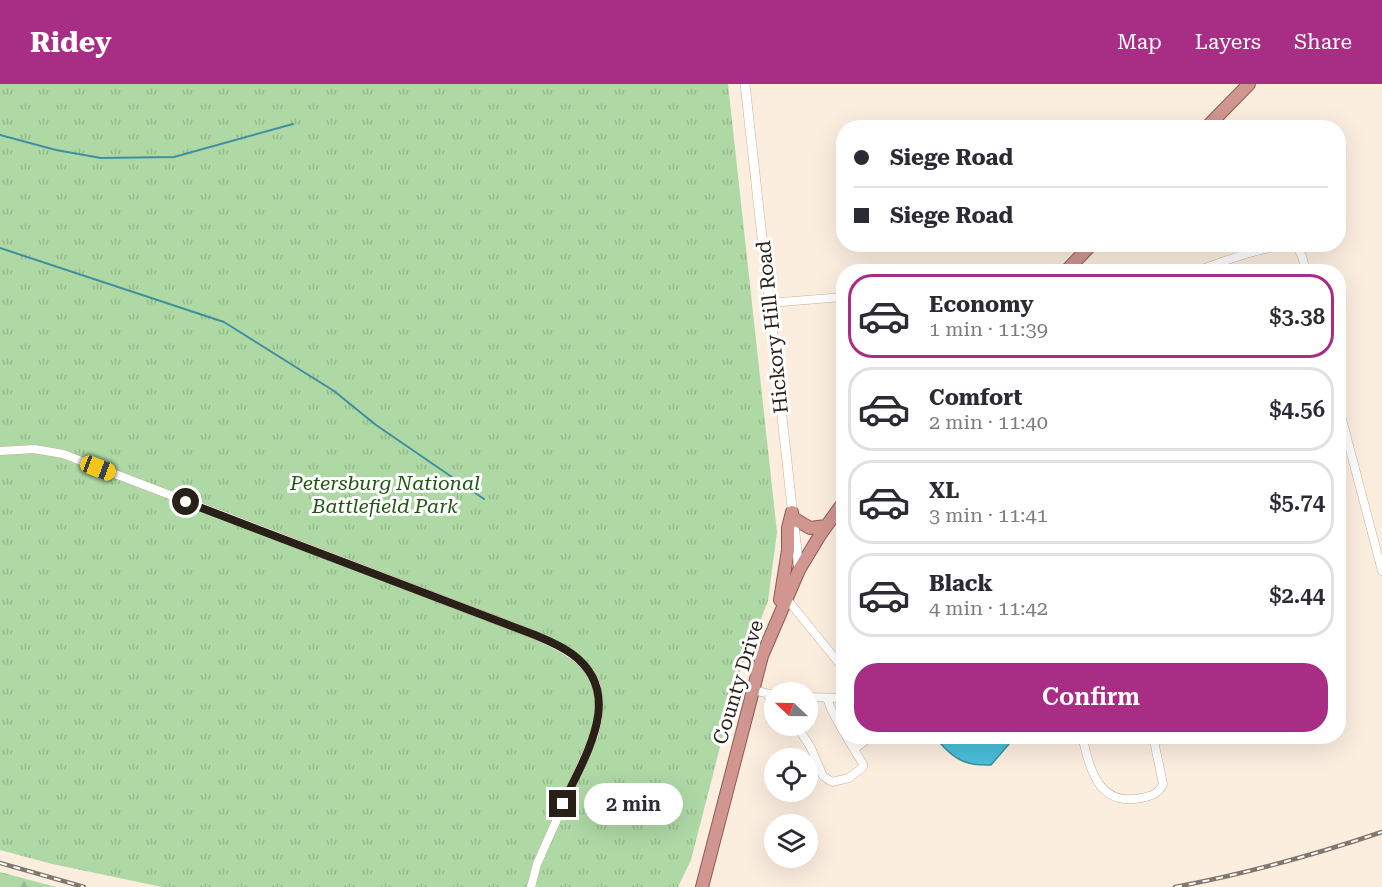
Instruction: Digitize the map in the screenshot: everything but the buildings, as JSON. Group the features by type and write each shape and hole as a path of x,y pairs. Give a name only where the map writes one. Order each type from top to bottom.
{"highway":[{"path":"1214,120 1249,84"},
{"path":"1073,264 1084,252"},
{"name":"County Drive","path":"702,887 762,656 799,570 836,512"},
{"path":"778,616 788,550 788,528 792,515 810,528 826,526"}],"street":[{"name":"Hickory Hill Road","path":"746,84 799,570"},
{"path":"1216,264 1251,252"},
{"path":"769,303 836,298"},
{"path":"1346,434 1382,571"},
{"path":"0,451 34,449 63,454 535,635 573,655 589,671 597,686 599,718 594,736 537,864 531,887"},
{"path":"786,598 836,659"},
{"path":"753,690 764,692"},
{"path":"818,698 836,698"},
{"path":"828,698 836,718"},
{"path":"803,736 823,776 828,781 842,781 861,770 863,764 851,744"},
{"path":"854,749 861,744"},
{"path":"1084,744 1091,768 1099,784 1112,797 1124,800 1155,794 1161,788 1164,779 1155,744"}],"green space":[{"name":"Petersburg National Battlefield Park","path":"0,84 728,84 777,532 768,601 738,677 691,860 678,887 162,887 52,864 0,850"},
{"path":"0,872 56,887 0,887"}],"water":[{"path":"941,744 1009,744 991,765 968,763 951,754"}],"waterway":[{"path":"0,135 56,150 101,158 174,157 293,124"},
{"path":"0,248 224,322 334,391 376,425 484,499"}],"railway":[{"path":"1175,887 1279,863 1382,832"},
{"path":"0,863 84,887"}],"route":[{"path":"186,502 535,635 573,655 584,664 597,686 599,718 594,736 563,804"}]}
